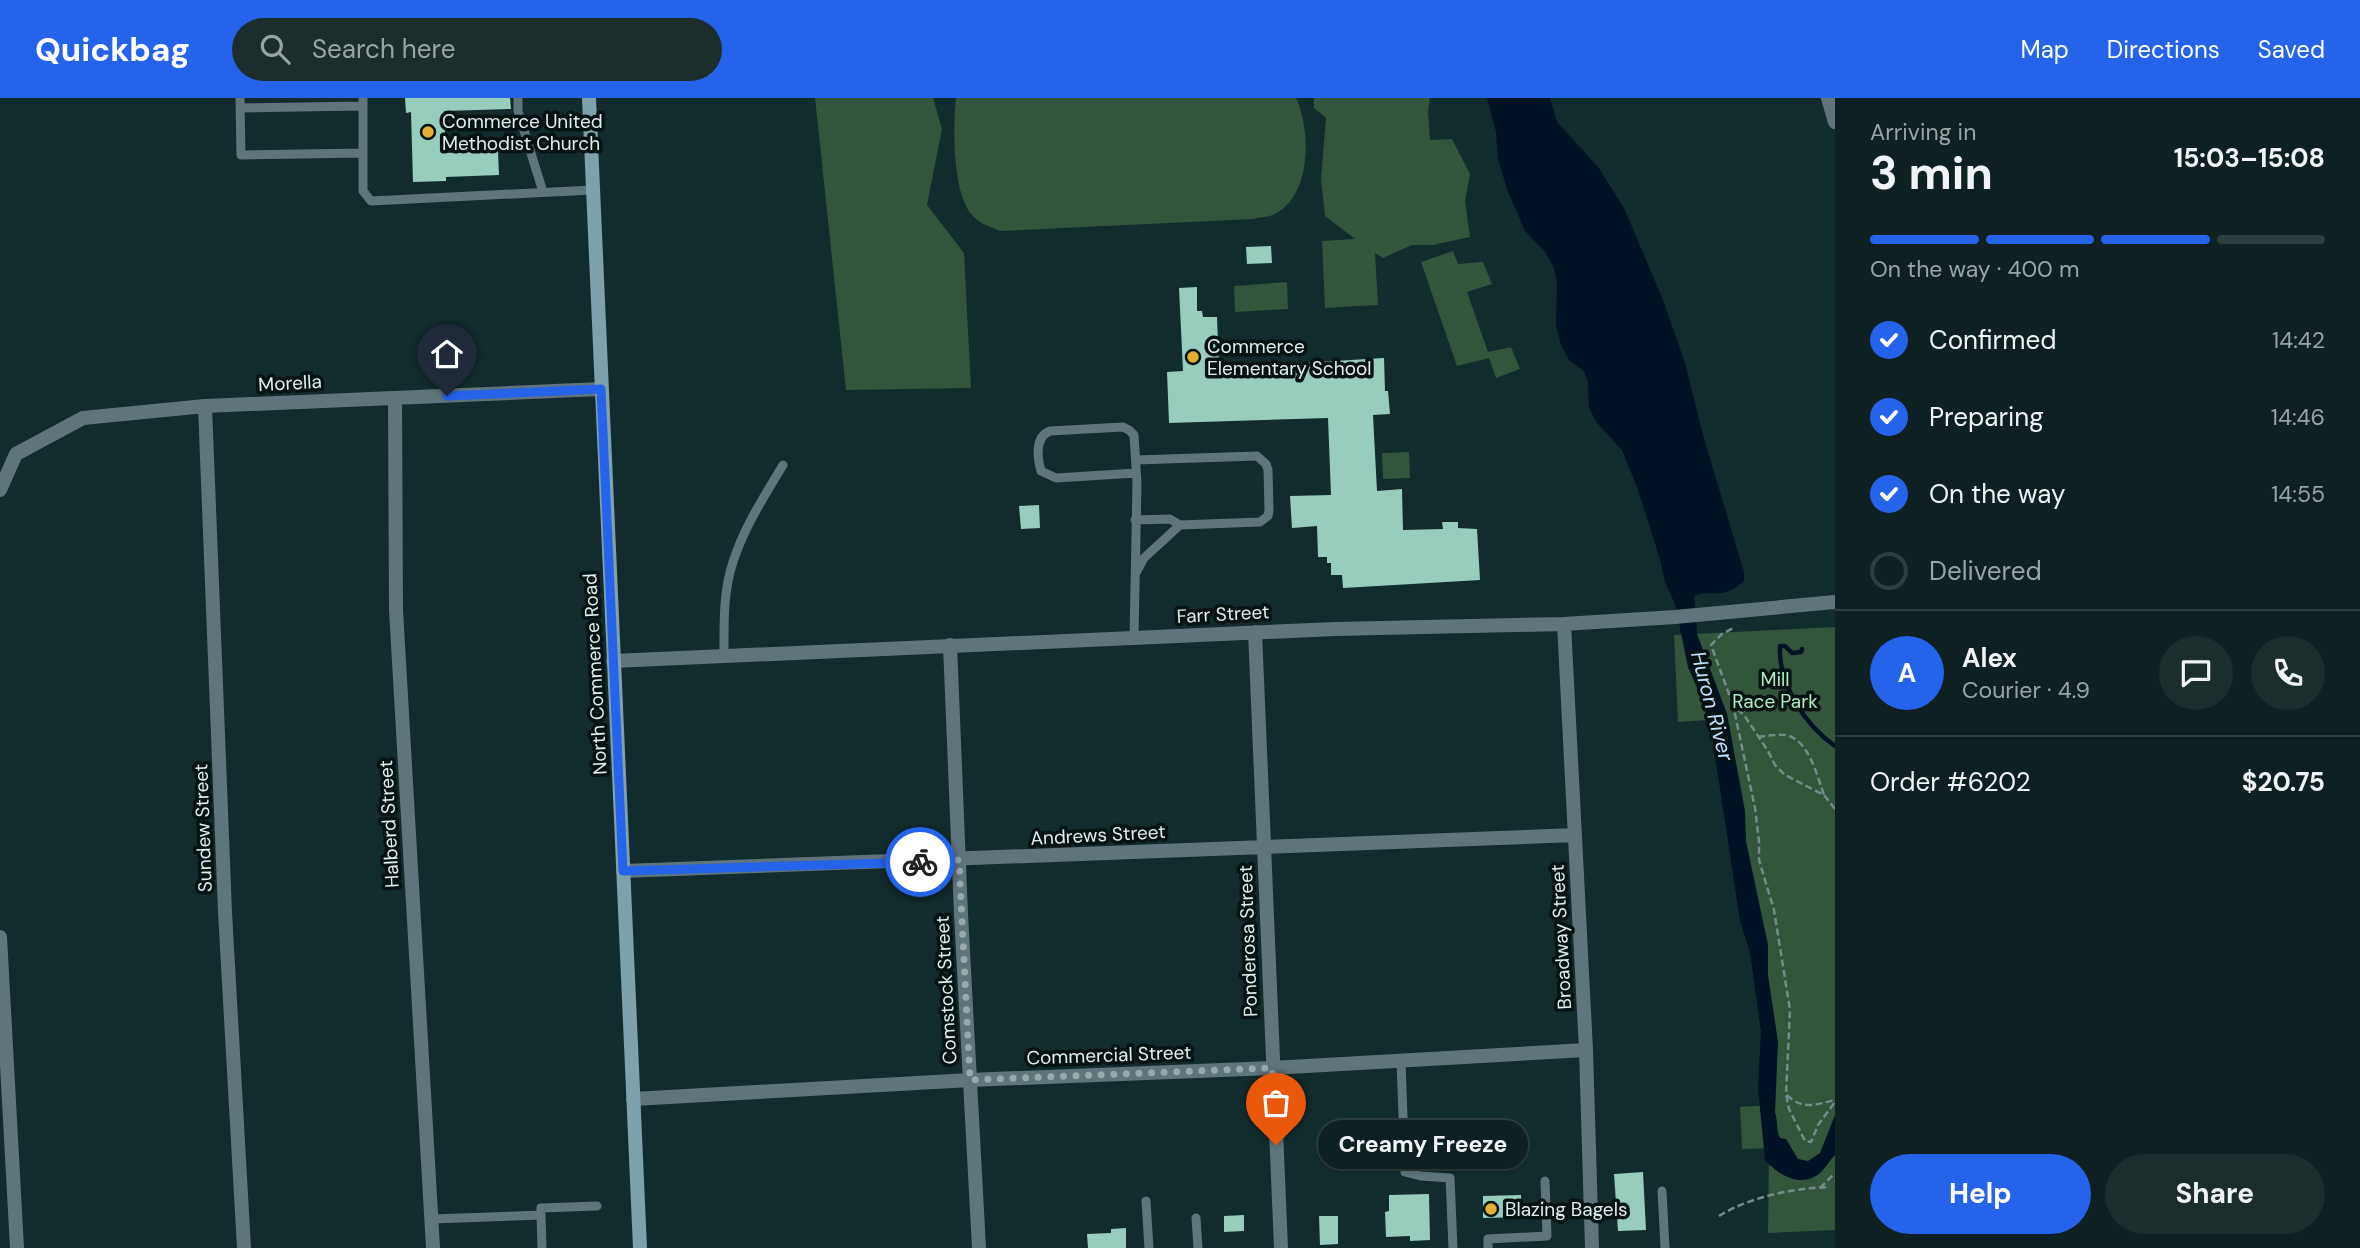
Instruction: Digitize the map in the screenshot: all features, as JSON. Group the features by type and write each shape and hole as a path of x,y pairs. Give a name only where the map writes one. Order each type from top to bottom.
{"main road":[{"name":"North Commerce Road","path":"589,98 640,1248"}],"street":[{"path":"1828,98 1835,122"},
{"name":"Morella","path":"2,481 16,454 83,418 205,406 601,389"},
{"name":"Halberd Street","path":"396,398 396,610 433,1248"},
{"name":"Sundew Street","path":"205,406 225,912 244,1248"},
{"name":"Farr Street","path":"613,660 1255,632 1564,624 1835,602"},
{"name":"Broadway Street","path":"1564,624 1586,1050 1592,1248"},
{"name":"Ponderosa Street","path":"1255,632 1281,1248"},
{"name":"Comstock Street","path":"950,645 979,1248"},
{"name":"Andrews Street","path":"623,871 1575,835"},
{"path":"0,937 17,1248"},
{"name":"Commercial Street","path":"634,1100 970,1080 1272,1068 1586,1050"}],"lane":[{"path":"240,98 241,155 363,153"},
{"path":"518,98 518,111 543,192"},
{"path":"240,108 363,102 363,191 370,201 593,190"},
{"path":"1134,638 1135,520 1136,473 1136,460 1134,435 1127,428 1051,431 1042,436 1039,442 1041,471 1056,478 1136,473"},
{"path":"1135,520 1170,519 1180,525 1260,522 1269,510 1266,464 1262,459 1251,455 1136,460"},
{"path":"724,655 732,565 750,521 783,465"},
{"path":"1135,574 1144,558 1180,525"},
{"path":"1401,1060 1405,1172 1450,1178 1453,1248"},
{"path":"1488,1248 1488,1239 1547,1236 1545,1181"},
{"path":"1662,1191 1665,1248"},
{"path":"1146,1201 1149,1248"},
{"path":"542,1248 541,1208 597,1206"},
{"path":"432,1219 541,1215"},
{"path":"1196,1218 1198,1248"},
{"path":"1542,1236 1543,1248"}],"path":[{"path":"1743,626 1731,629 1711,645 1734,705 1755,808 1759,860 1774,910 1790,1010 1786,1094 1789,1109 1805,1141 1811,1142 1818,1125 1835,1101"},
{"path":"1734,705 1745,715 1775,765 1785,775 1824,795"},
{"path":"1758,737 1786,735 1797,741 1810,759 1824,795 1835,809"},
{"path":"1786,1094 1796,1104 1813,1106 1835,1101"},
{"path":"1820,1188 1835,1173"},
{"path":"1719,1216 1767,1197 1830,1187"},
{"path":"1522,1218 1536,1217"}],"green space":[{"path":"815,98 933,98 942,129 927,205 964,253 971,388 846,390"},
{"path":"956,98 1296,98 1301,111 1306,144 1302,177 1287,205 1273,215 1253,219 1000,231 975,218 965,205 955,159"},
{"path":"1314,98 1430,98 1430,140 1452,139 1470,174 1465,201 1470,237 1433,245 1412,245 1383,258 1375,253 1378,305 1325,308 1322,241 1355,239 1325,216 1321,179 1326,118 1314,108"},
{"path":"1453,251 1458,264 1483,262 1492,284 1467,292 1488,352 1511,347 1520,369 1496,378 1489,358 1457,366 1421,262"},
{"path":"1287,282 1288,309 1235,312 1234,286"},
{"path":"1409,452 1410,478 1383,479 1382,453"},
{"name":"Mill Race Park","path":"1835,627 1835,1230 1768,1233 1769,1148 1742,1149 1740,1107 1769,1105 1769,1039 1722,719 1678,722 1674,635"}],"water":[{"name":"Huron River","path":"1487,98 1550,98 1557,122 1598,167 1624,208 1663,300 1685,363 1703,435 1744,572 1744,581 1729,591 1694,596 1697,634 1727,714 1745,811 1746,841 1768,945 1768,975 1778,1042 1775,1112 1780,1138 1786,1139 1798,1159 1808,1161 1820,1153 1835,1115 1835,1155 1819,1174 1809,1179 1788,1177 1765,1160 1758,1088 1761,1031 1750,952 1740,921 1712,736 1702,699 1688,667 1675,604 1665,582 1637,487 1622,450 1597,423 1589,408 1588,382 1584,371 1569,360 1561,345 1556,325 1557,283 1554,268 1546,253 1525,231 1507,189 1498,159 1496,132"}],"building":[{"name":"Commerce United Methodist Church","path":"405,98 510,98 511,109 444,111 446,153 498,151 499,175 446,177 446,181 413,182 411,112 406,113"},
{"path":"1271,246 1272,263 1247,264 1246,247"},
{"path":"1197,287 1197,311 1202,311 1203,317 1217,317 1219,368 1384,358 1385,391 1388,391 1390,414 1373,415 1377,491 1402,489 1403,530 1443,529 1442,522 1458,522 1458,528 1477,529 1480,580 1343,588 1342,575 1331,575 1331,563 1327,563 1327,557 1318,557 1317,526 1292,528 1290,496 1331,495 1328,418 1169,423 1167,372 1183,371 1179,288"},
{"path":"1039,505 1040,528 1021,529 1019,506"},
{"path":"1643,1172 1646,1230 1618,1231 1614,1174"},
{"path":"1429,1194 1430,1240 1410,1241 1410,1236 1386,1237 1385,1212 1389,1211 1389,1195"},
{"path":"1521,1195 1522,1217 1483,1218 1483,1196"},
{"path":"1244,1215 1244,1231 1224,1232 1224,1216"},
{"path":"1319,1216 1338,1216 1338,1244 1320,1245"},
{"path":"1126,1228 1126,1248 1088,1248 1087,1234 1111,1233 1111,1229"}],"waterway":[{"path":"1802,649 1801,652 1792,653 1785,646 1780,646 1784,675 1804,715 1813,727 1835,746"}],"way so far":[{"path":"920,862 959,860 970,1080 1272,1068 1276,1145"}],"place":[{"name":"Commerce United Methodist Church","path":"428,132"},
{"name":"Commerce Elementary School","path":"1193,357"},
{"name":"Creamy Freeze","path":"1276,1145"},
{"name":"Blazing Bagels","path":"1491,1209"}],"route":[{"path":"447,396 601,389 623,871 920,862"}]}
